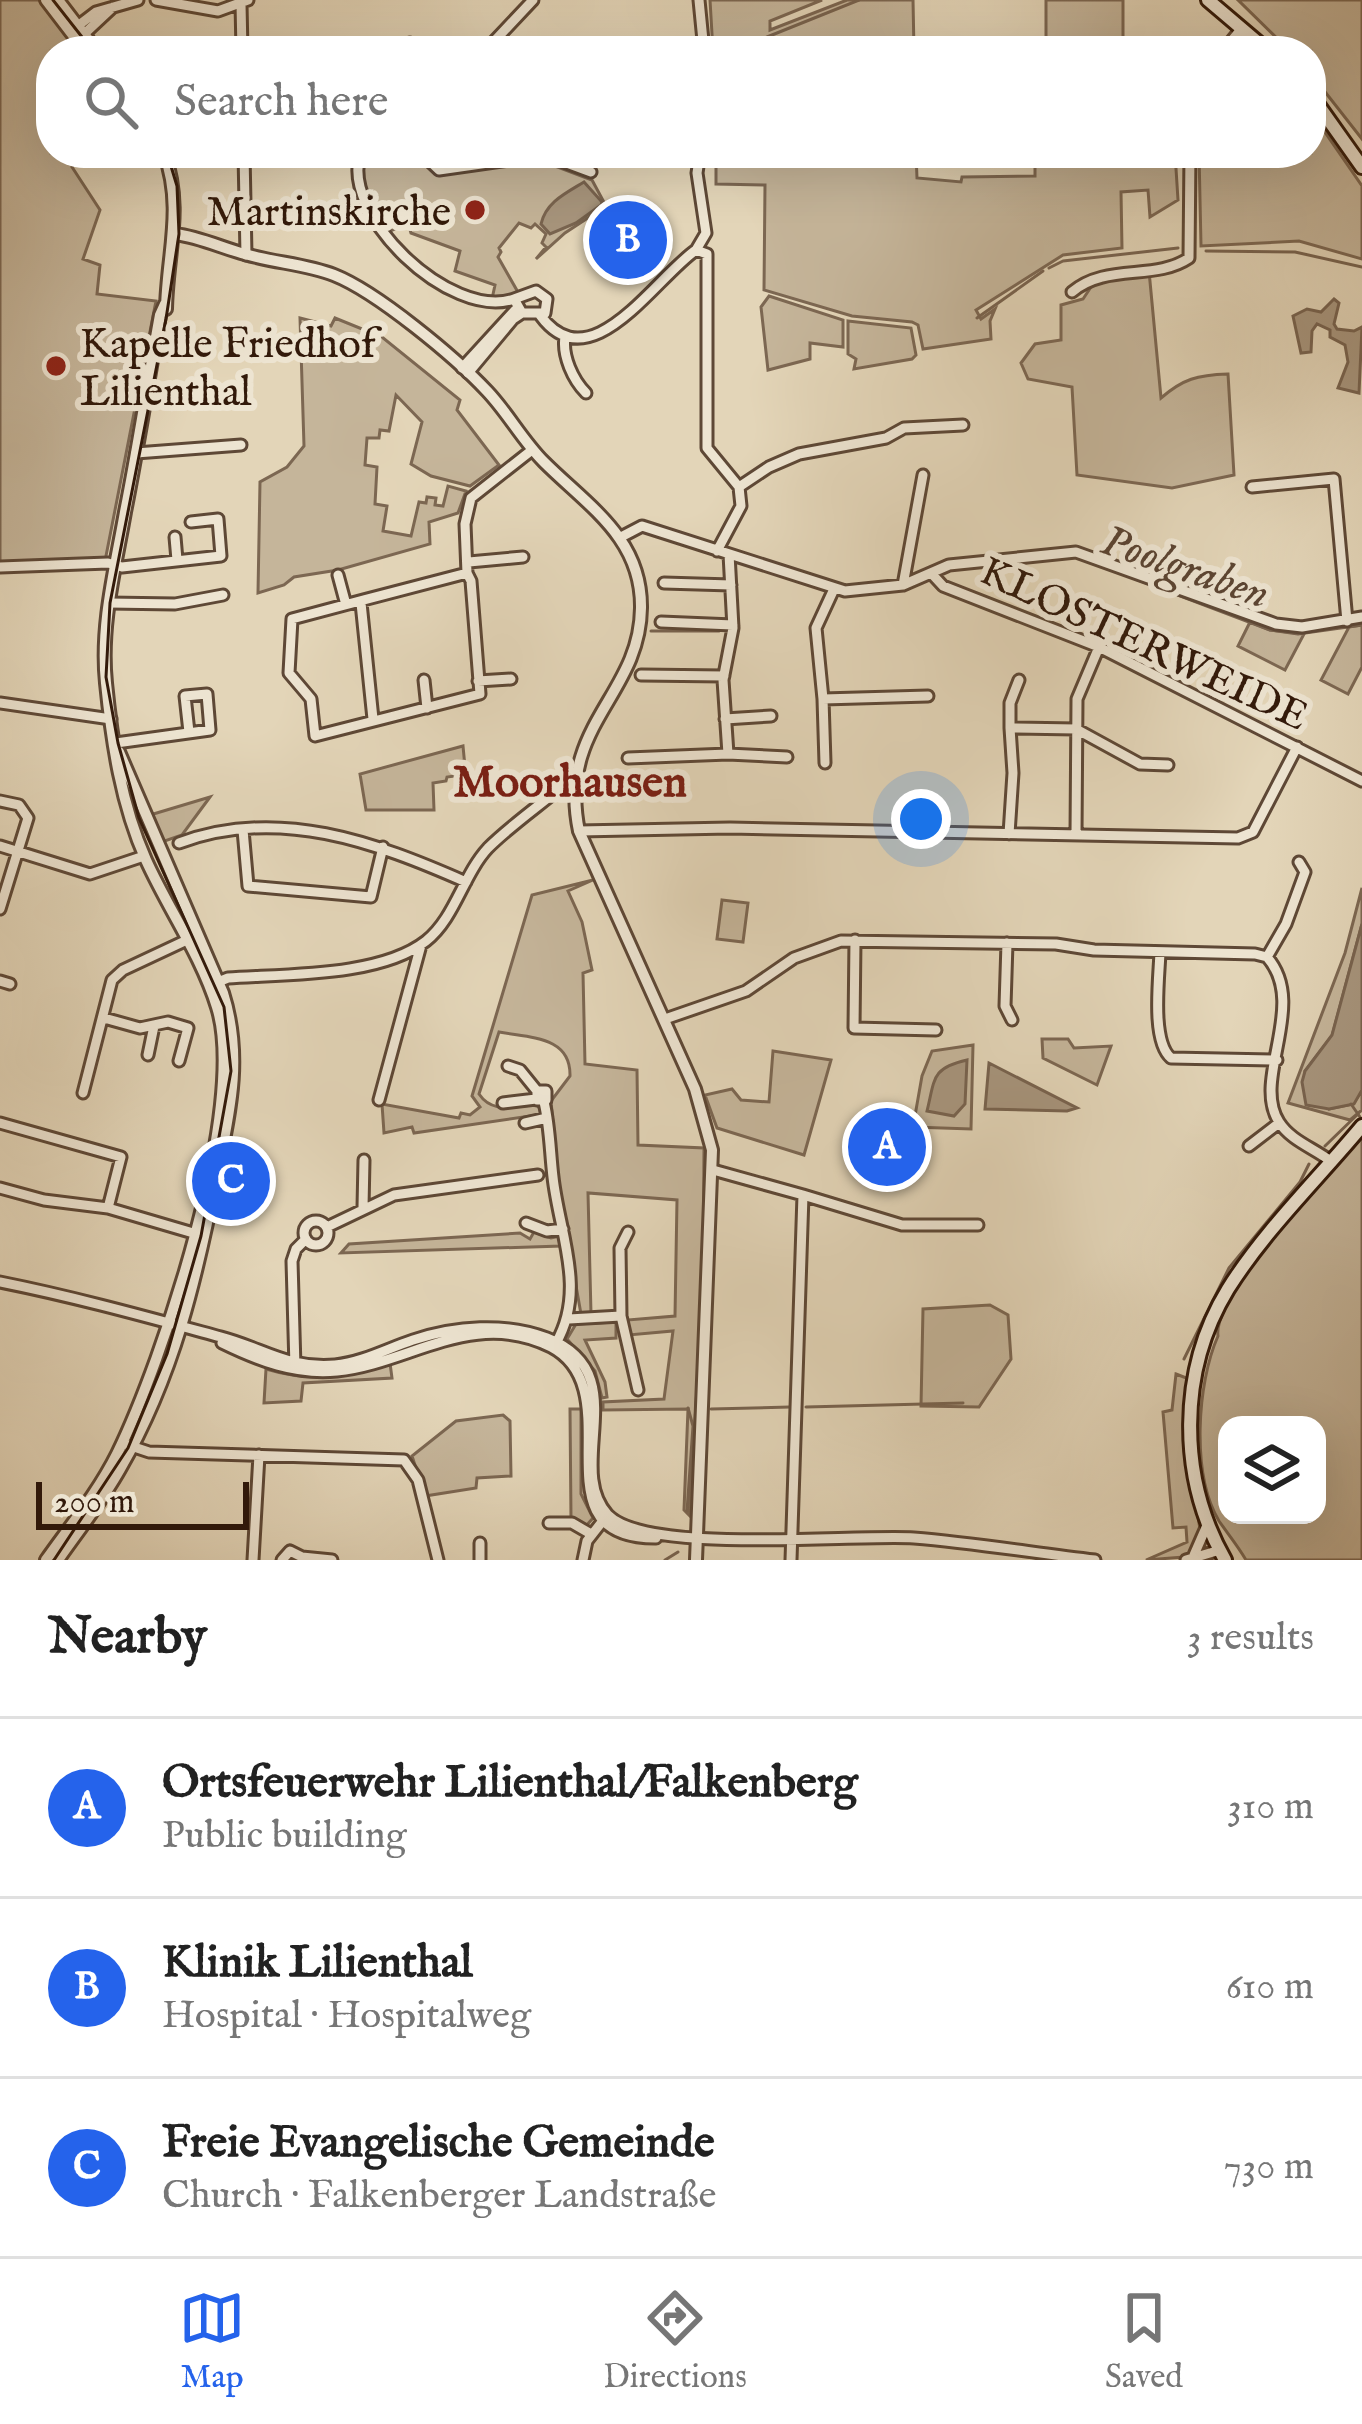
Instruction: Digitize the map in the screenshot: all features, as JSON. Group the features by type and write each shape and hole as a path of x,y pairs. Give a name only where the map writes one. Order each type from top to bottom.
{"main road":[{"path":"1208,0 1251,36"},
{"path":"1326,116 1362,167"},
{"path":"1222,1555 1195,1479 1190,1431 1192,1394 1204,1341 1237,1276 1362,1126"}],"street":[{"path":"46,0 83,36"},
{"path":"58,0 80,36"},
{"path":"78,31 112,7 139,0"},
{"path":"156,0 206,10 226,10 245,2 243,36"},
{"path":"499,36 533,0"},
{"path":"700,0 703,36"},
{"path":"1235,36 1242,28"},
{"path":"168,168 175,234 164,328 136,453 109,603 104,661 125,803 144,856 214,984"},
{"path":"244,168 246,255"},
{"path":"359,168 356,184 398,249 440,287 493,304 518,306 540,315 566,337 581,339 605,332 696,250 706,232 698,168"},
{"path":"581,168 591,172"},
{"path":"1072,292 1100,277 1168,267 1189,258 1190,168"},
{"path":"175,234 336,276 364,292 488,391 532,449 621,536 633,563 640,595 637,640 582,748 574,788 579,831 703,1113 712,1170 696,1560"},
{"path":"696,250 706,254 707,448 740,488 741,506 723,553 733,625 724,676 728,754"},
{"path":"465,371 518,306 541,292 549,308 540,315"},
{"path":"566,337 571,370 586,393"},
{"path":"740,488 769,467 799,454 886,438 904,428 963,425"},
{"path":"136,453 241,445"},
{"path":"523,557 468,567 361,603 345,601 292,619 289,673 311,699 315,736 480,694 471,581 468,567 465,524 471,498 532,449"},
{"path":"902,585 923,475"},
{"path":"1252,488 1334,479 1346,621"},
{"path":"0,567 117,566 221,556 218,519 191,522"},
{"name":"KLOSTERWEIDE","path":"621,536 642,526 834,589 902,585 931,573 943,586 1099,647 1362,782"},
{"path":"175,537 177,560"},
{"path":"931,573 950,565 1076,552 1257,620 1302,627 1362,617"},
{"path":"338,575 345,601"},
{"path":"664,583 731,585"},
{"path":"825,764 816,628 834,589"},
{"path":"109,603 175,604 223,596"},
{"path":"361,603 373,719"},
{"path":"661,622 733,625"},
{"path":"1076,835 1077,699 1099,647"},
{"path":"641,675 724,676"},
{"path":"478,682 511,679"},
{"path":"424,680 427,708"},
{"path":"1009,834 1010,704 1019,680"},
{"path":"116,743 211,730 207,694 185,696 189,732"},
{"path":"823,699 928,696"},
{"path":"0,703 111,719"},
{"path":"725,718 771,716"},
{"path":"1010,728 1076,729 1140,764 1168,765"},
{"path":"58,1560 155,1401 183,1327 235,1075 232,1023 116,743"},
{"path":"579,831 730,828 1247,837 1297,748"},
{"path":"628,758 787,757"},
{"path":"1346,773 1362,763"},
{"path":"214,984 354,967 390,959 421,945 433,935 487,850 560,789 574,788"},
{"path":"0,802 25,809 28,818 0,909"},
{"path":"179,843 204,834 306,828 383,847 466,882"},
{"path":"243,830 248,886 371,897 383,847"},
{"path":"0,846 90,874 144,856"},
{"path":"1267,957 1286,924 1305,872 1299,862"},
{"path":"83,1093 117,974 187,940"},
{"path":"665,1019 746,991 819,946 855,940 1267,957"},
{"path":"855,940 854,1028 936,1030"},
{"path":"1007,943 1005,1006 1012,1020"},
{"path":"379,1100 421,945"},
{"path":"1160,952 1163,1052 1172,1058 1277,1060"},
{"path":"1267,957 1280,978 1281,1033 1270,1092 1280,1123 1328,1166"},
{"path":"104,1018 140,1028 168,1022 188,1028 178,1061"},
{"path":"148,1055 154,1026"},
{"path":"508,1066 520,1070 547,1118 570,1268 569,1319 555,1345"},
{"path":"87,1078 102,1082"},
{"path":"503,1103 539,1097"},
{"path":"525,1123 547,1118"},
{"path":"0,1123 121,1157 108,1208"},
{"path":"1250,1146 1280,1123"},
{"path":"363,1207 364,1160"},
{"path":"538,1175 552,1165"},
{"path":"712,1170 902,1225 978,1225"},
{"path":"327,1227 363,1207 412,1191 538,1175"},
{"path":"538,1175 544,1181 553,1180"},
{"path":"0,1188 44,1200 108,1208 200,1235"},
{"path":"791,1560 803,1195"},
{"path":"320,1221 327,1227 328,1238 322,1244 306,1240 304,1230 310,1222 320,1221"},
{"path":"526,1223 547,1231 563,1229"},
{"path":"628,1232 620,1248 621,1316 638,1390"},
{"path":"46,1560 127,1445 200,1235"},
{"path":"295,1367 292,1261 306,1240"},
{"path":"0,1282 64,1293 183,1327 295,1367 348,1370 431,1342 466,1336 513,1337 555,1345 577,1358 592,1385 594,1478 599,1501 606,1517 631,1528 697,1537 909,1538 1095,1560"},
{"path":"569,1319 621,1316"},
{"path":"127,1445 149,1453 404,1460 418,1480 438,1560"},
{"path":"253,1560 259,1455"},
{"path":"583,1560 591,1534 606,1517"},
{"path":"549,1523 572,1523 591,1534"},
{"path":"1190,1558 1208,1523"},
{"path":"480,1543 480,1560"},
{"path":"983,1560 984,1546"},
{"path":"286,1555 332,1560"},
{"path":"1190,1558 1222,1555"}],"shaded area":[{"path":"0,0 41,0 68,36 36,36 36,168 73,168 100,210 83,259 100,265 97,294 156,301 105,561 0,563"},
{"path":"710,0 822,0 770,21 770,30 847,0 913,0 914,36 712,36"},
{"path":"1046,0 1123,0 1123,36 1046,36"},
{"path":"1238,0 1362,0 1362,139 1326,93 1326,36 1275,36"},
{"path":"1326,134 1362,186 1362,259 1299,241 1201,246 1199,168 1326,168"},
{"path":"362,168 434,168 440,173 443,168 560,168 592,180 606,206 536,259 546,247 542,243 546,234 535,224 531,228 519,223 499,248 498,257 519,294 492,299 495,285 455,271 460,251 411,233 408,223 388,232 359,186"},
{"path":"716,168 917,168 917,178 961,182 962,177 1035,176 1035,168 1176,168 1178,200 1150,217 1148,190 1121,192 1122,248 1063,255 976,310 981,319 995,309 991,339 923,349 918,325 912,322 852,316 764,290 765,185 716,184"},
{"path":"584,182 601,205 550,234 541,224 547,210"},
{"path":"1149,271 1161,398 1191,379 1228,374 1234,475 1172,488 1077,475 1072,387 1028,379 1021,363 1035,344 1061,340 1061,305 1083,299 1093,284"},
{"path":"769,296 843,320 843,347 810,343 810,359 768,370 761,307"},
{"path":"1334,299 1339,303 1337,329 1362,327 1359,393 1338,388 1348,362 1345,345 1330,337 1330,330 1317,324 1311,352 1301,353 1293,316 1307,309 1321,312"},
{"path":"300,318 331,326 335,318 382,337 460,400 457,410 499,465 470,486 431,476 411,464 422,422 396,395 389,431 380,430 379,438 367,438 365,465 377,467 375,504 387,506 383,531 411,536 419,502 436,498 435,505 443,506 448,486 466,491 458,513 429,522 430,544 294,577 258,593 260,482 287,467 304,446"},
{"path":"848,321 911,328 916,355 854,369 856,359 848,354"},
{"path":"1250,622 1304,634 1285,670 1238,646"},
{"path":"1362,625 1362,667 1348,694 1321,680 1349,627"},
{"path":"463,746 465,767 455,768 455,776 446,781 433,783 434,810 366,810 360,774"},
{"path":"210,797 182,835 162,842 150,815"},
{"path":"593,880 568,891 582,922 592,970 583,973 585,1064 637,1070 638,1145 704,1148 703,1293 689,1515 684,1510 688,1409 603,1410 603,1402 664,1399 673,1331 629,1335 627,1320 675,1316 677,1200 588,1193 591,1314 581,1314 559,1190 551,1101 570,1076 564,1053 546,1041 499,1032 479,1094 491,1105 537,1105 544,1114 384,1133 382,1104 459,1118 480,1107 472,1096 532,895"},
{"path":"1362,888 1362,924 1332,1036 1305,1071 1329,1109 1353,1104 1362,1090 1362,1110 1350,1120 1288,1103 1345,953"},
{"path":"722,900 748,903 743,942 717,939"},
{"path":"1362,924 1362,1090 1354,1104 1329,1109 1306,1105 1305,1071 1332,1035"},
{"path":"1042,1039 1068,1039 1074,1048 1111,1046 1097,1085 1043,1058"},
{"path":"973,1045 971,1129 913,1127 922,1076 932,1051"},
{"path":"773,1051 831,1060 804,1155 717,1128 705,1095 732,1089 741,1100 769,1102"},
{"path":"967,1060 965,1104 954,1116 927,1111 941,1071"},
{"path":"989,1063 1077,1108 985,1109"},
{"path":"1362,1136 1362,1560 1246,1560 1221,1524 1326,1524 1326,1416 1218,1416 1218,1519 1210,1502 1201,1455 1205,1378 1221,1317 1276,1234"},
{"path":"534,1232 560,1236 561,1246 341,1253 349,1244 520,1233 530,1239"},
{"path":"990,1305 1008,1315 1011,1359 979,1407 921,1406 923,1309"},
{"path":"616,1322 616,1338 585,1340 605,1382 607,1397 602,1398 595,1371 567,1339 576,1324"},
{"path":"390,1363 392,1378 303,1383 301,1401 264,1403 266,1369 329,1377"},
{"path":"1176,1374 1189,1379 1189,1463 1201,1535 1184,1557 1146,1560 1187,1542 1186,1527 1173,1528 1163,1412 1172,1410"},
{"path":"570,1409 581,1409 581,1494 593,1518 586,1526 571,1519"},
{"path":"503,1415 510,1421 511,1476 477,1478 476,1488 425,1496 412,1456 456,1421"}],"waterway":[{"path":"769,36 859,0"},
{"path":"1049,268 1063,261 1178,248"},
{"path":"1206,251 1295,252 1362,267"},
{"path":"977,318 1043,271"},
{"name":"Poolgraben","path":"1104,567 1270,630 1298,634 1362,625"},
{"path":"651,631 719,631"},
{"path":"1351,1104 1360,1117"},
{"path":"1325,1146 1358,1114"},
{"path":"1184,1359 1229,1268 1300,1182 1309,1164"},
{"path":"806,1407 963,1403"},
{"path":"711,1409 790,1407"},
{"path":"687,1511 693,1426 688,1408"},
{"path":"665,1560 678,1552"}],"tram line":[{"path":"53,0 81,36"},
{"path":"54,1560 128,1448 167,1354 201,1236 231,1071 224,1007 139,818 106,677 110,603 179,234 172,168"}],"place":[{"name":"Martinskirche","path":"475,210"},
{"name":"Klinik Lilienthal","path":"628,240"},
{"name":"Kapelle Friedhof Lilienthal","path":"56,366"},
{"name":"Ortsfeuerwehr Lilienthal/Falkenberg","path":"887,1147"},
{"name":"Freie Evangelische Gemeinde","path":"231,1181"}],"district":[{"name":"Moorhausen","path":"570,780"}]}
